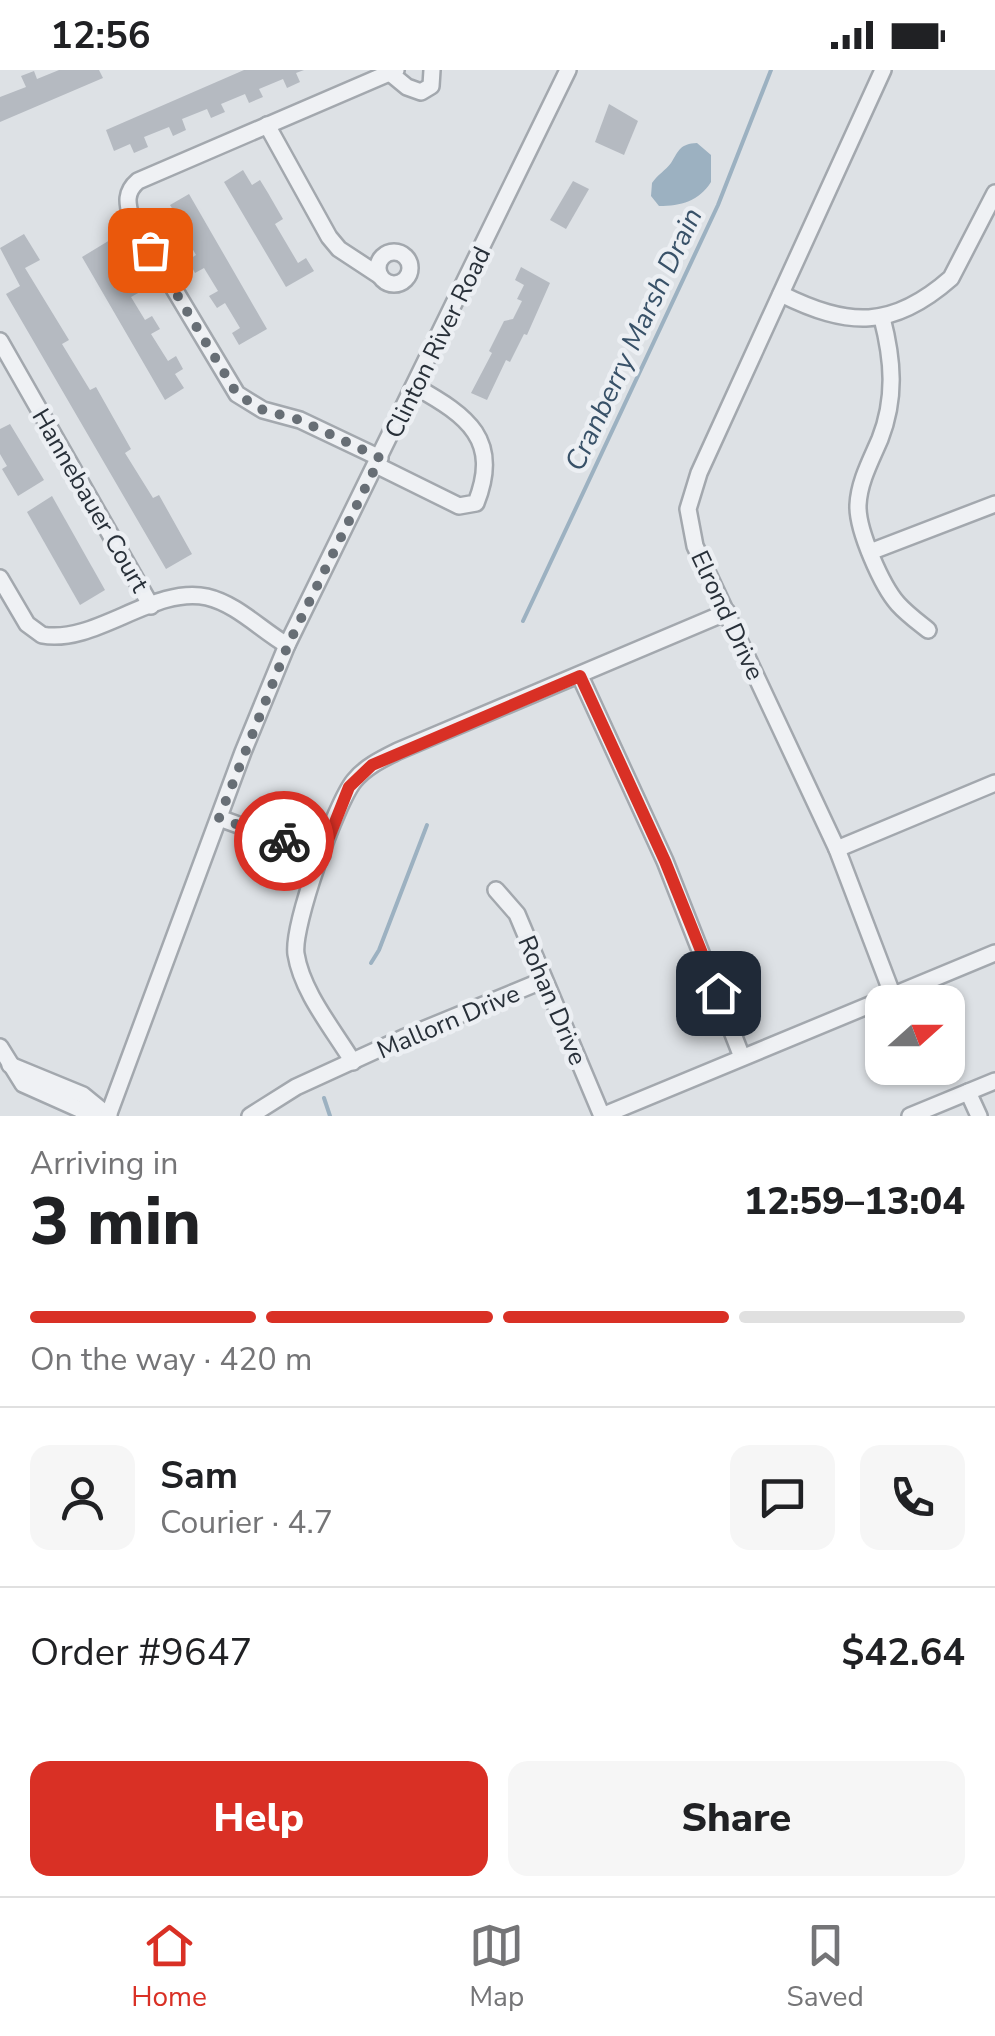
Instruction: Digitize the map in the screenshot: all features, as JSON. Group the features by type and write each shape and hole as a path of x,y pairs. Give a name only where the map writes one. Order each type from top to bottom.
{"street":[{"path":"416,387 448,404 484,450 486,477 476,503 458,506 300,420 263,410 237,394 131,217 128,192 138,182 393,72 407,87 421,92 430,86 432,70"},
{"name":"Clinton River Road","path":"109,1116 219,818 288,645 568,70"},
{"name":"Elrond Drive","path":"883,70 699,473 688,509 695,546 836,848 889,985"},
{"path":"267,126 339,249 356,262 380,276 388,283 400,283 410,270 408,260 400,253 356,262"},
{"path":"781,294 841,318 882,318 940,288 951,278 995,194"},
{"path":"978,230 995,237"},
{"path":"380,276 378,266 382,257"},
{"path":"882,318 892,362 892,390 858,508 870,552 894,599 928,630"},
{"name":"Hannebauer Court","path":"0,342 151,606"},
{"path":"870,552 995,504"},
{"path":"0,578 32,629 49,637 189,595 206,597 234,609 288,645"},
{"path":"352,1062 304,978 297,957 299,920 349,787 372,765 727,612"},
{"path":"580,676 665,861 742,1057"},
{"path":"836,848 995,783"},
{"path":"219,818 322,855"},
{"name":"Rohan Drive","path":"496,890 518,914 602,1116"},
{"path":"919,985 995,953"},
{"name":"Mallorn Drive","path":"250,1116 296,1087 544,980"},
{"path":"602,1116 865,1007"},
{"path":"0,1048 10,1065 84,1095 109,1116"},
{"path":"910,1116 995,1081"},
{"path":"968,1092 979,1116"}],"water":[{"path":"697,143 711,155 711,182 689,201 659,206 651,196 652,183 681,148"}],"building":[{"path":"59,70 99,70 103,78 0,122 0,97 26,87 21,76 34,71 37,79"},
{"path":"244,70 304,70 296,73 300,82 287,88 283,79 259,89 263,97 249,103 245,94 221,104 225,112 211,118 207,109 182,119 186,130 173,136 169,127 144,137 148,147 134,153 130,144 114,151 106,130"},
{"path":"609,104 638,121 624,155 595,142"},
{"path":"243,170 252,185 260,180 268,193 283,219 275,224 298,263 306,258 314,271 286,287 224,182"},
{"path":"573,181 589,189 566,229 550,220"},
{"path":"189,194 267,329 239,345 232,333 240,328 225,303 217,308 209,296 218,291 204,268 195,273 188,260 196,255 184,234 178,238 170,225 179,220 170,205"},
{"path":"24,234 40,260 25,268 69,340 62,344 90,390 96,387 131,449 125,453 153,498 159,495 192,554 166,569 6,294 20,286 0,248"},
{"path":"110,240 117,253 109,258 124,284 132,280 140,292 131,297 145,320 152,316 160,329 151,334 168,361 176,356 183,369 175,374 184,388 165,400 82,257"},
{"path":"521,267 550,283 527,335 524,334 510,362 506,360 487,400 471,393 504,321 513,319 522,301 517,299 524,285 515,280"},
{"path":"10,424 44,480 18,496 2,469 7,466 0,454 0,429"},
{"path":"52,496 105,590 80,605 27,512"}],"waterway":[{"name":"Cranberry Marsh Drain","path":"523,621 718,205 771,70"},
{"name":"Cranberry Marsh Drain","path":"371,963 427,825"},
{"name":"Cranberry Marsh Drain","path":"324,1098 330,1116"}],"way so far":[{"path":"150,250 237,394 263,410 300,420 380,458 288,645 219,818 284,841"}],"route":[{"path":"284,841 322,855 349,787 372,765 580,676 665,861 718,993"}]}
